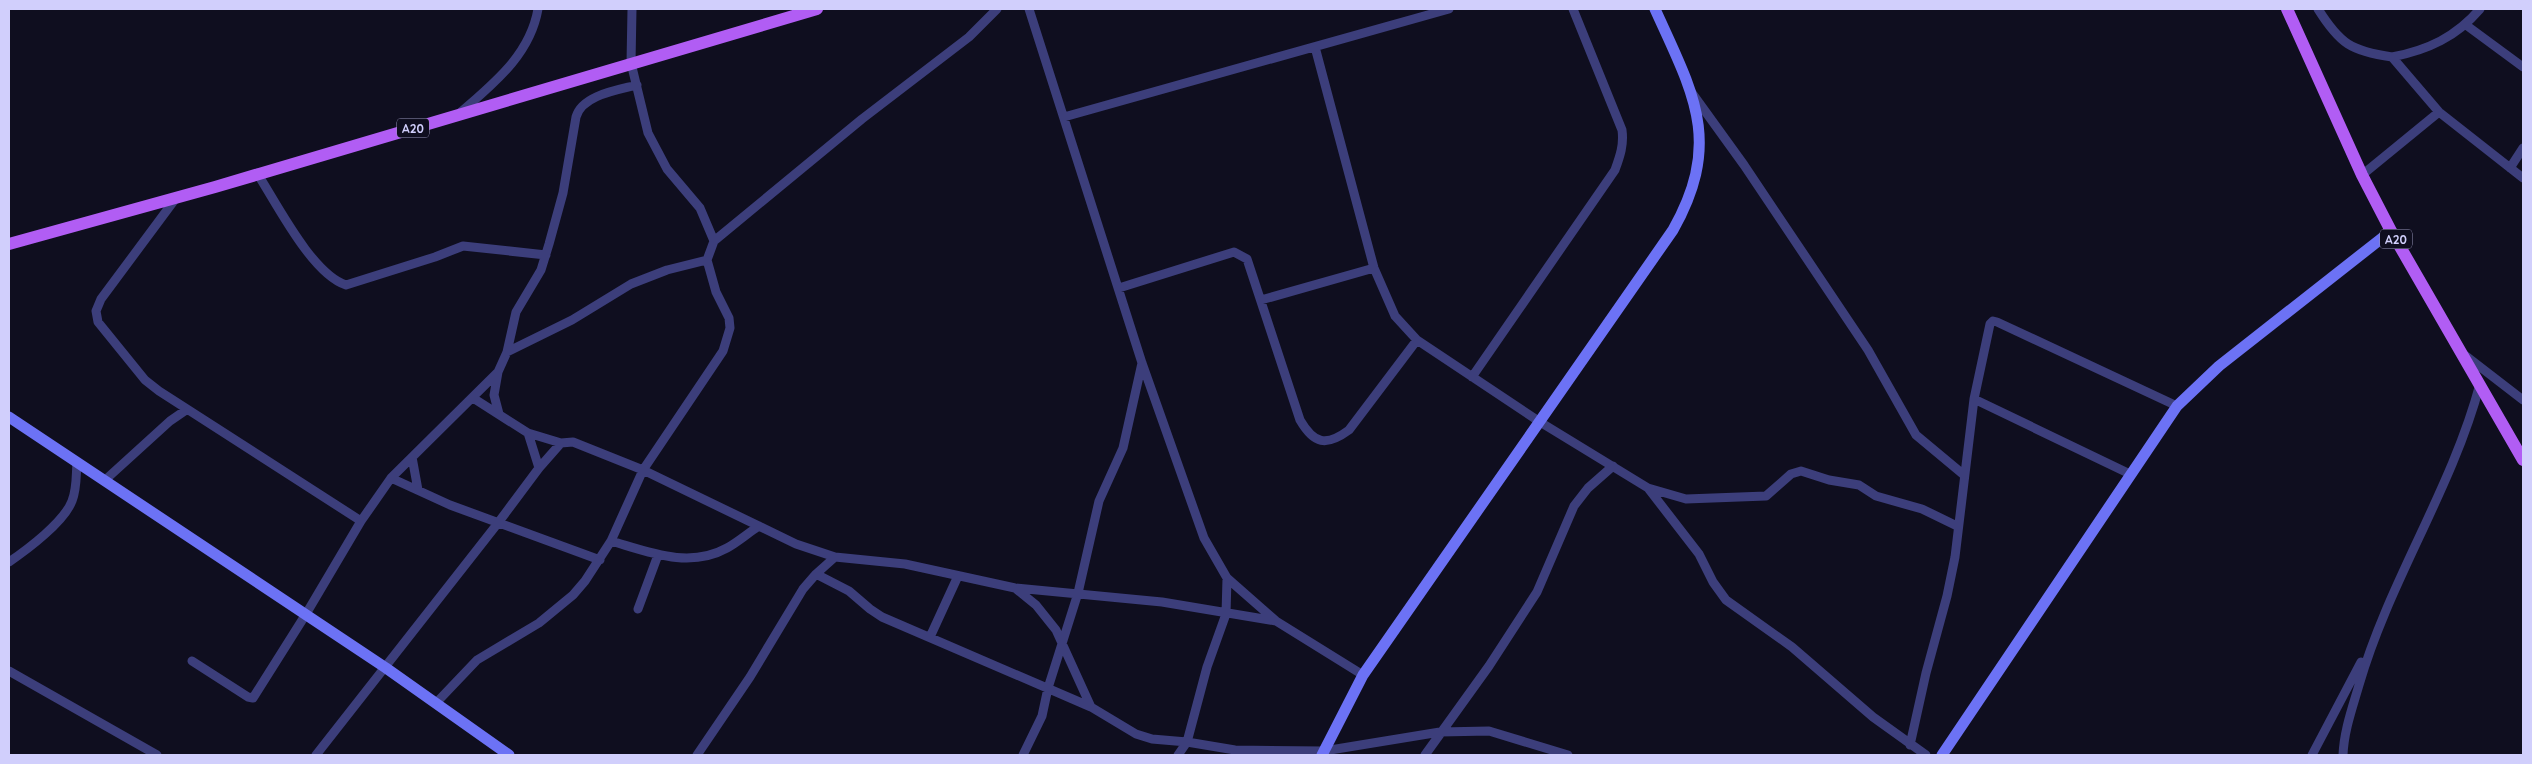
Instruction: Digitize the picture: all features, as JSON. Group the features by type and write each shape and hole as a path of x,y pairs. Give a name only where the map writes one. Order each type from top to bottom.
{"main road":[{"name":"A20","path":"9,244 176,198 458,116 817,9"},
{"name":"A20","path":"2287,9 2362,175 2391,231 2523,460"}],"street":[{"path":"458,116 510,69 532,28 538,9"},
{"path":"632,9 631,64 648,133 657,153 700,208 714,242"},
{"path":"437,702 477,660 539,623 573,595 600,560 633,496 643,470 728,339 729,318 716,292 707,260 714,242 862,120 969,37 997,9"},
{"path":"1029,9 1142,363 1204,538 1227,578 1276,621 1362,676"},
{"path":"1064,116 1449,9"},
{"path":"1472,376 1615,170 1621,154 1622,130 1573,9"},
{"path":"1655,9 1692,93 1744,165 1868,350 1916,435 1964,475"},
{"path":"2318,9 2342,41 2371,53 2392,57 2417,52 2437,45 2466,25 2480,9"},
{"path":"2466,25 2523,67"},
{"path":"1315,46 1374,268 1395,316 1417,340 1540,422 1648,488 1686,499 1766,496 1792,474 1801,472 1829,480 1859,485 1876,496 1922,509 1957,526"},
{"path":"2392,57 2439,112 2523,178"},
{"path":"499,414 494,395 498,372 507,352 516,312 541,270 546,255 563,193 577,112 584,103 637,85"},
{"path":"1323,753 1362,676 1673,230 1686,208 1696,170 1700,138 1692,93"},
{"path":"2362,175 2439,112"},
{"path":"2510,168 2523,148"},
{"path":"257,174 313,260 338,282 346,285 435,257 462,246 546,255"},
{"path":"176,198 101,300 96,311 98,322 145,380 186,410 361,521"},
{"path":"1942,755 2177,406 2219,366 2391,231"},
{"path":"1119,288 1234,252 1247,260 1300,420 1309,435 1323,441 1335,440 1349,430 1417,340"},
{"path":"507,352 572,320 631,284 667,270 707,260"},
{"path":"1261,300 1374,268"},
{"path":"1910,744 1926,673 1947,596 1974,399 1988,328 1993,321 2177,406"},
{"path":"2462,354 2523,400"},
{"path":"1023,755 1042,716 1048,688 1064,643 1078,593 1099,501 1123,448 1142,363"},
{"path":"192,661 248,697 253,698 361,521 391,478 498,372"},
{"path":"2312,755 2370,646 2453,466 2480,384"},
{"path":"473,398 528,433 561,443 574,442 643,470 796,544 835,557 905,564 1015,588 1162,602 1276,621"},
{"path":"1974,399 2130,474"},
{"path":"104,481 170,421 186,410"},
{"path":"9,417 437,702 509,755"},
{"path":"528,433 539,468"},
{"path":"316,755 386,668 539,468 561,443"},
{"path":"412,457 418,490"},
{"path":"9,562 23,552 59,519 72,502 77,462"},
{"path":"1425,755 1489,666 1536,592 1574,506 1588,488 1613,466"},
{"path":"391,478 498,523 600,560"},
{"path":"1648,488 1699,554 1713,582 1726,600 1792,647 1873,717 1926,755"},
{"path":"611,540 658,555 686,559 712,554 727,548 758,526"},
{"path":"638,610 658,555"},
{"path":"697,755 750,677 803,589 835,557"},
{"path":"816,574 849,591 882,617 1092,707 1136,734 1152,739 1187,742 1235,750 1323,753 1440,732 1489,731 1501,733 1568,755"},
{"path":"930,637 958,576"},
{"path":"1178,755 1187,742 1207,667 1226,614 1227,578"},
{"path":"1015,588 1046,615 1064,643 1092,707"},
{"path":"2343,755 2344,736 2370,646"},
{"path":"9,671 157,755"}]}
